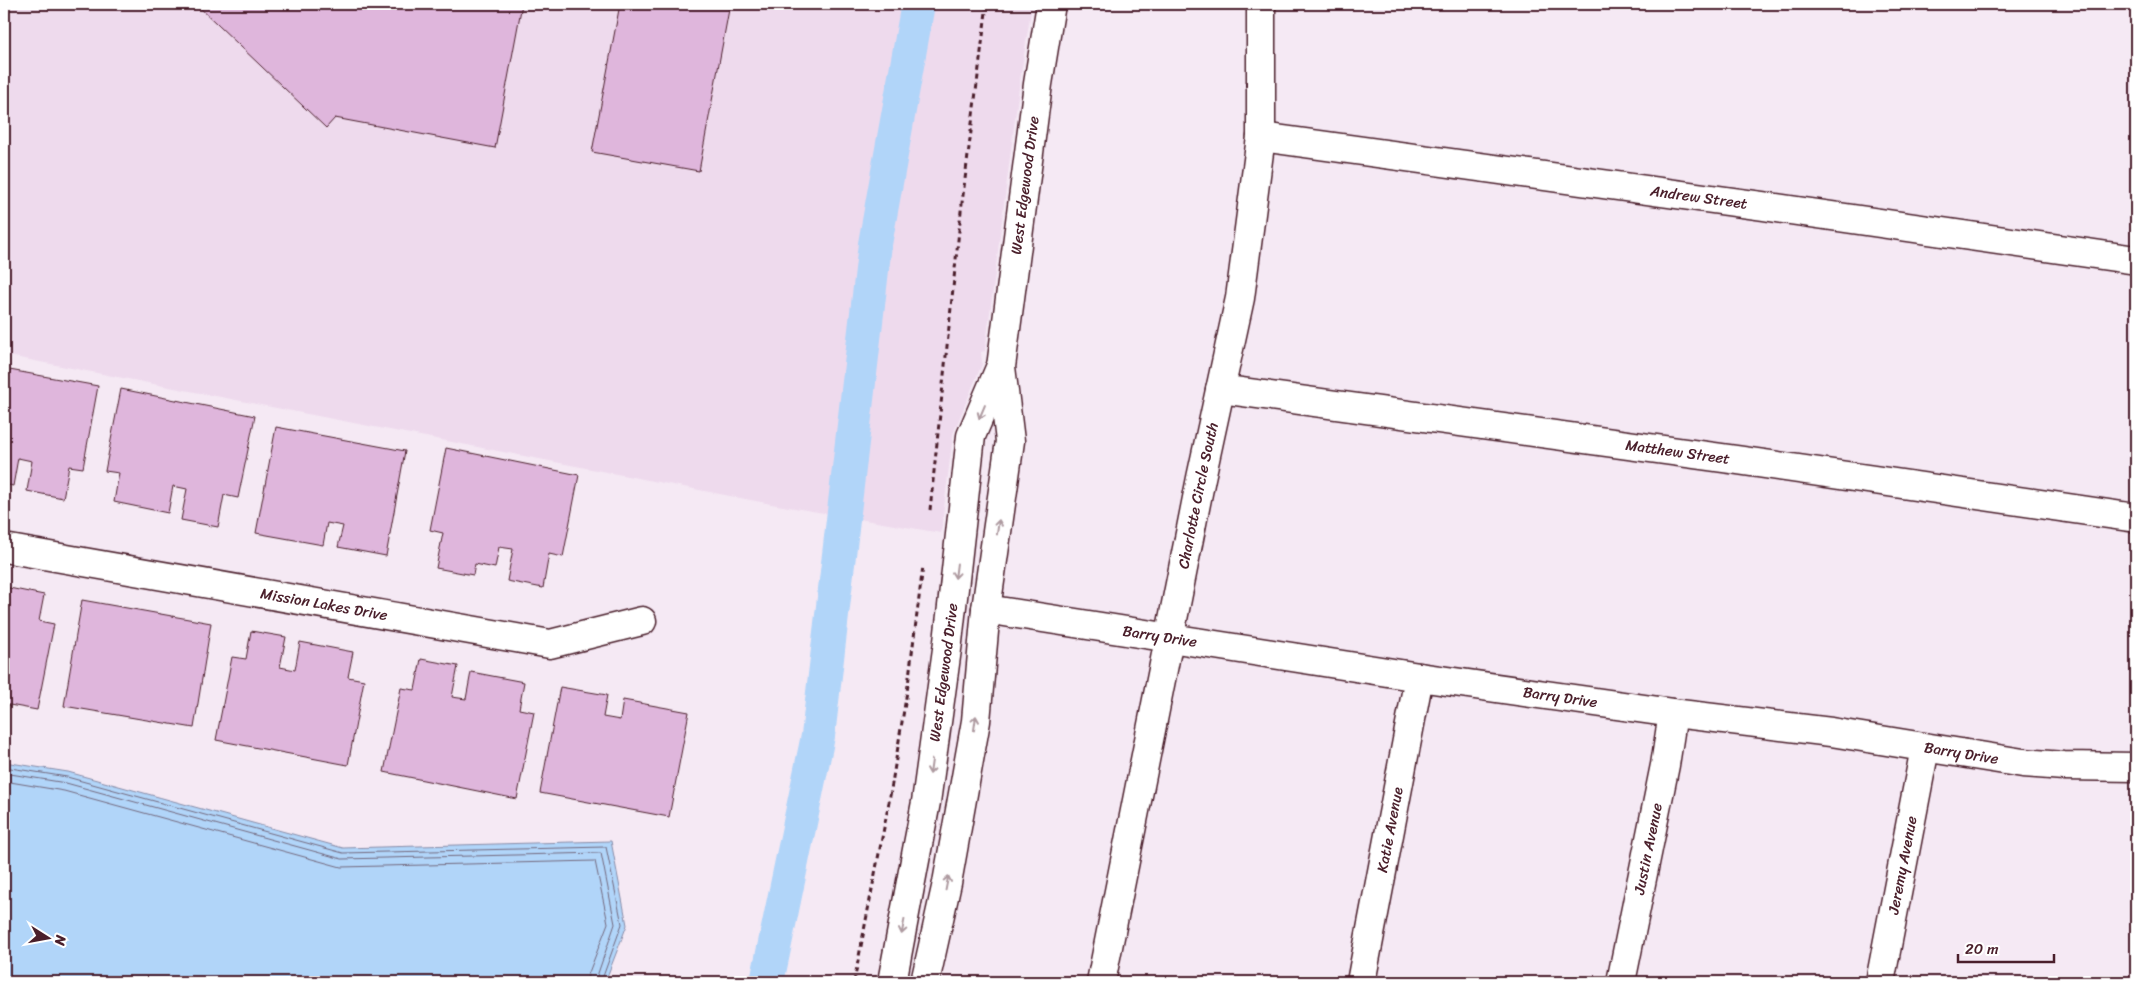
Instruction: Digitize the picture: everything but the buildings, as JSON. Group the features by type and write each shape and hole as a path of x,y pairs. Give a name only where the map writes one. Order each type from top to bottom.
{"street":[{"name":"West Edgewood Drive","path":"925,982 947,883 976,721 986,609 1010,441 1001,367 1038,84 1051,4"},
{"name":"Charlotte Circle South","path":"1101,982 1240,298 1261,138 1261,4"},
{"name":"Andrew Street","path":"1261,138 1753,204 2136,260"},
{"name":"West Edgewood Drive","path":"892,982 926,802 948,642 971,436 1001,367"},
{"name":"Matthew Street","path":"1220,389 1737,460 2136,518"},
{"name":"Mission Lakes Drive","path":"4,548 550,644 642,621"},
{"name":"Barry Drive","path":"986,609 1419,677 1672,713 1831,732 1925,748 2056,766 2136,767"},
{"name":"Katie Avenue","path":"1361,982 1419,677"},
{"name":"Justin Avenue","path":"1621,982 1665,765 1672,713"},
{"name":"Jeremy Avenue","path":"1880,982 1925,748"}],"path":[{"path":"929,512 960,220 987,4"},
{"path":"854,982 889,802 908,685 924,560"}],"shaded area":[{"path":"4,4 1032,4 1020,80 985,351 981,352 982,364 953,434 941,533 771,504 4,355"}],"water":[{"path":"4,762 68,772 343,848 611,841 627,925 605,982 4,982"}],"waterway":[{"path":"767,982 818,736 875,244 918,4"}]}
